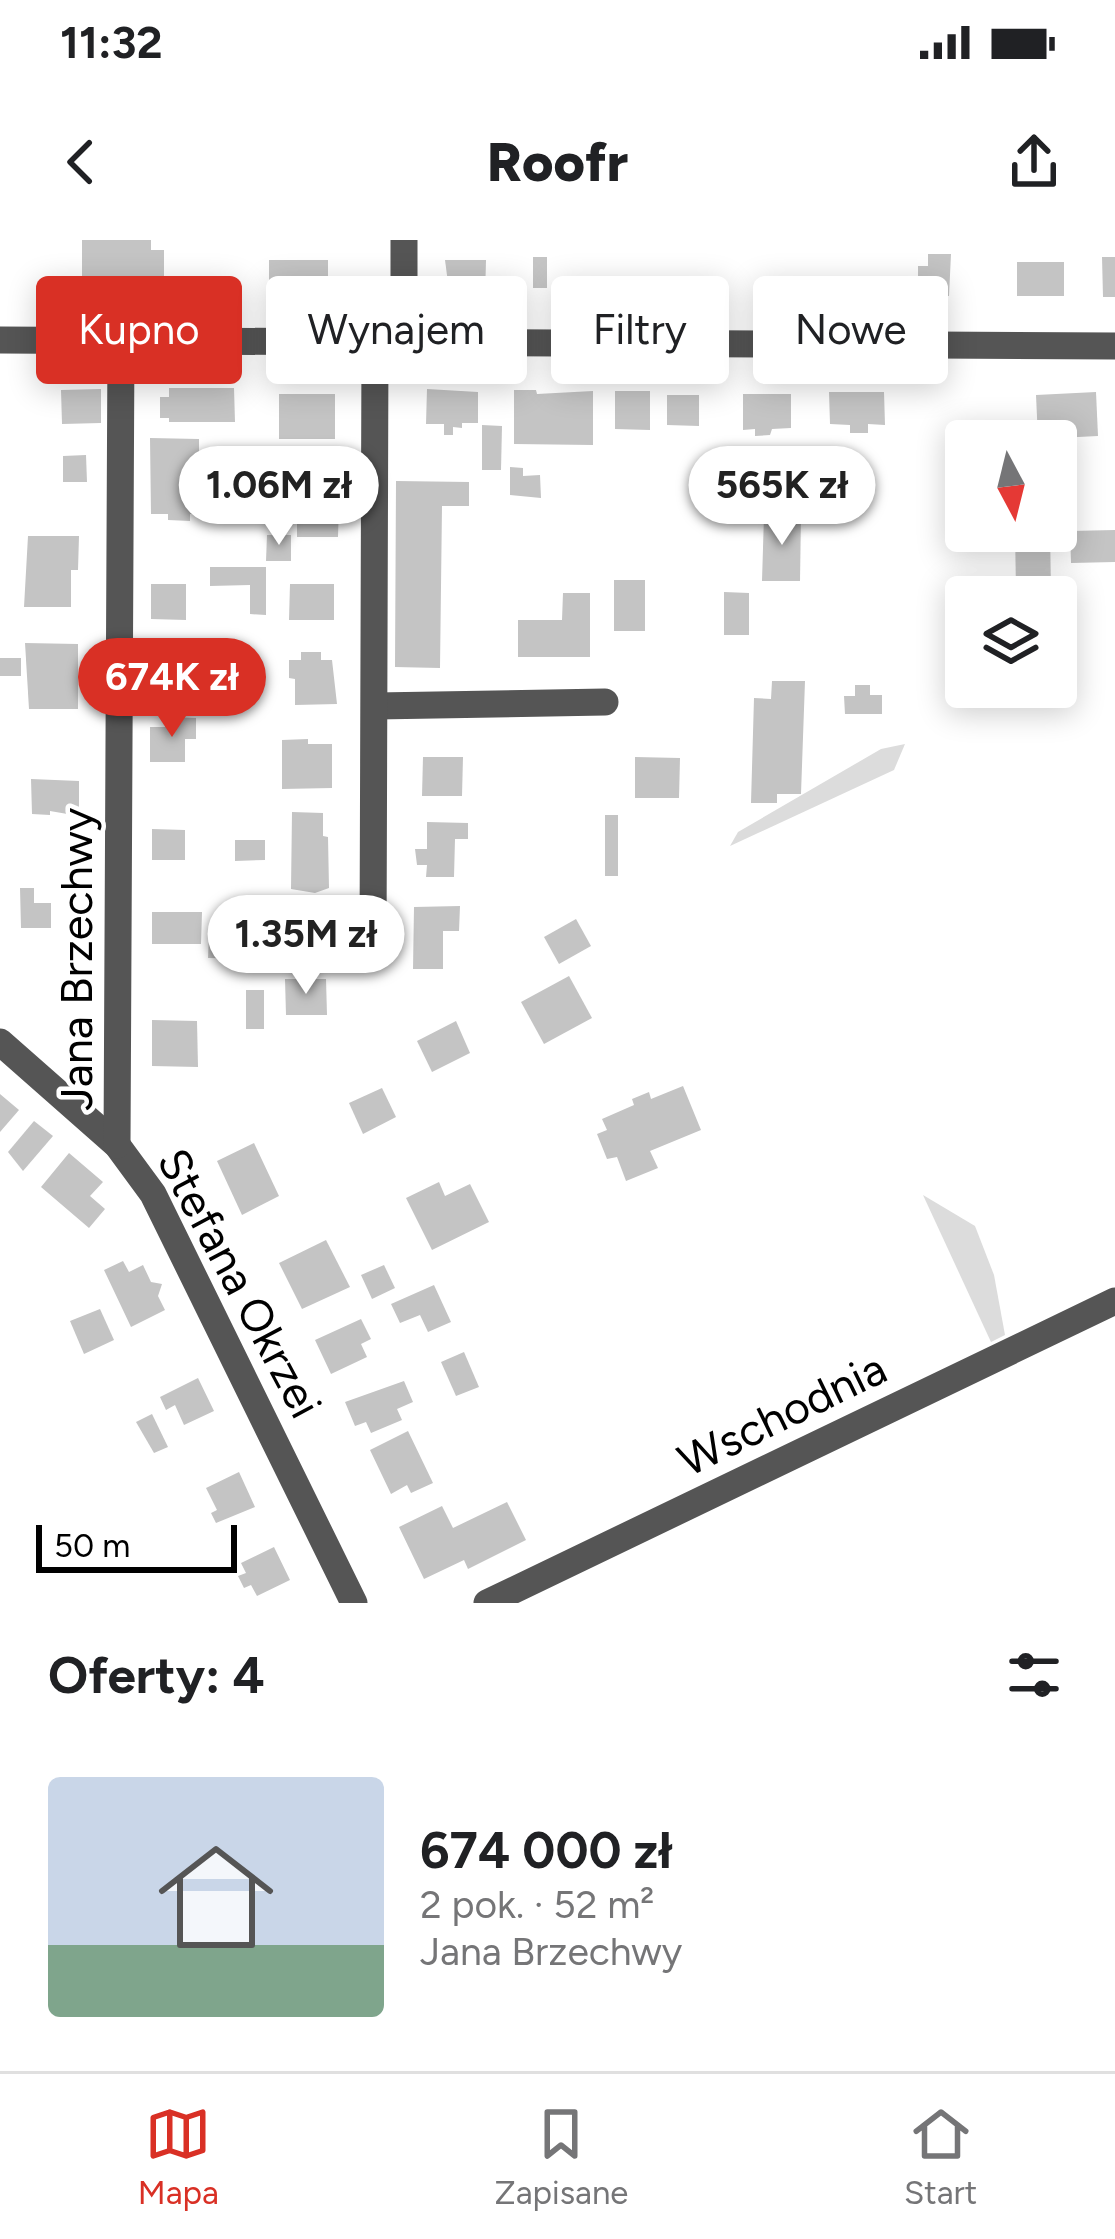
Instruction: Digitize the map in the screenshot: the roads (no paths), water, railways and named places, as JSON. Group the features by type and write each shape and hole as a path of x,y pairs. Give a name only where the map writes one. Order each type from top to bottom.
{"street":[{"path":"404,240 404,276"},
{"path":"0,340 36,340"},
{"path":"527,344 1115,346"},
{"name":"Jana Brzechwy","path":"117,1144 122,384"},
{"path":"373,949 375,384"},
{"path":"376,706 605,701"},
{"name":"Stefana Okrzei","path":"0,1042 117,1144 166,1216 354,1603"},
{"name":"Wschodnia","path":"487,1603 1115,1301"}]}
